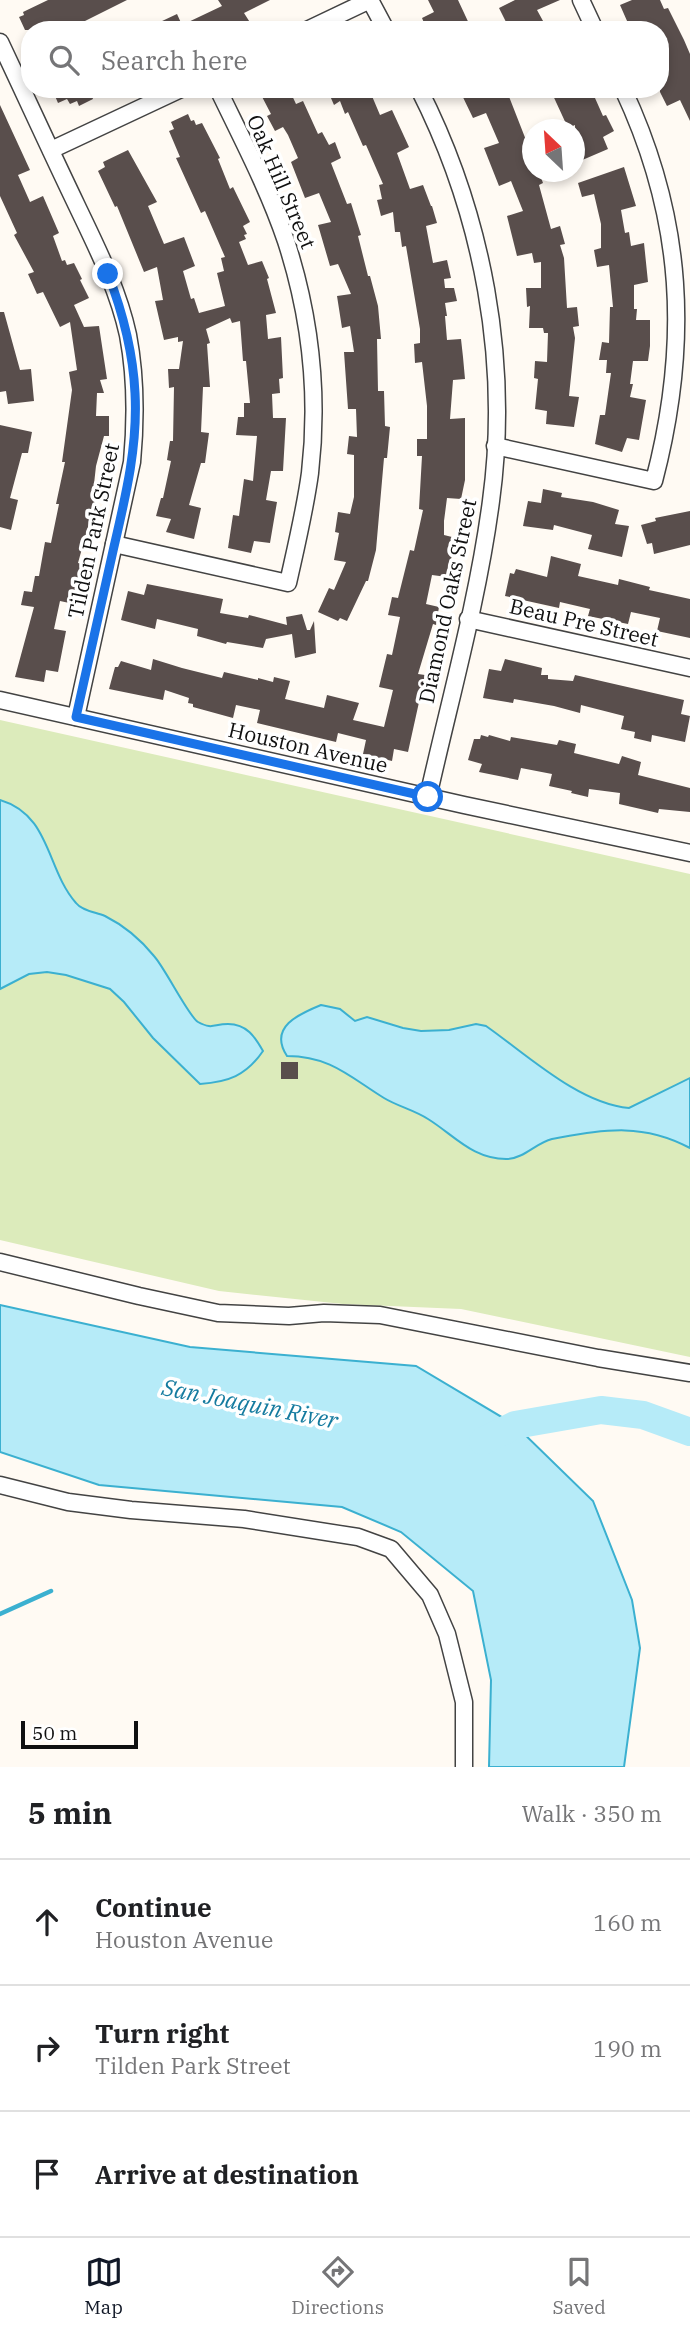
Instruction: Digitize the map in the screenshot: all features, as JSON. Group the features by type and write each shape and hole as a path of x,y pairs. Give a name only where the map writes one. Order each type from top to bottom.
{"street":[{"path":"326,21 370,0 381,21"},
{"path":"581,0 591,21"},
{"name":"Tilden Park Street","path":"0,42 21,86"},
{"name":"Tilden Park Street","path":"26,98 108,274 122,312 132,358 135,394 135,432 127,488 76,717"},
{"path":"51,150 162,98"},
{"name":"Oak Hill Street","path":"114,544 288,583 303,513 312,441 312,380 308,335 300,291 286,242 272,204 222,98"},
{"name":"Diamond Oaks Street","path":"422,98 456,174 472,227 490,317 495,372 492,499 485,543 428,797"},
{"path":"495,446 654,481 673,396 677,351 676,290 665,211 654,168 627,98"},
{"name":"Beau Pre Street","path":"468,619 690,668"},
{"name":"Houston Avenue","path":"0,700 690,853"},
{"path":"0,1262 139,1297 219,1313 289,1316 324,1313 380,1315 690,1373"},
{"path":"0,1485 68,1502 244,1519 358,1537 391,1549 430,1595 447,1634 464,1702 464,1767"}],"green space":[{"path":"0,720 690,874 690,1357 461,1309 343,1304 219,1291 0,1240"}],"water":[{"path":"0,800 17,807 39,830 66,889 76,903 85,910 112,920 143,944 159,962 198,1022 210,1026 235,1025 250,1032 263,1051 257,1060 236,1076 219,1082 200,1084 153,1038 110,989 47,972 29,974 0,989"},
{"path":"321,1005 340,1009 355,1021 367,1017 421,1031 449,1030 476,1024 486,1026 572,1088 610,1104 629,1108 690,1078 690,1148 655,1134 622,1130 552,1139 514,1158 484,1155 428,1119 389,1101 339,1069 316,1060 287,1056 281,1037 284,1029 296,1017"},
{"name":"San Joaquin River","path":"0,1305 190,1347 416,1366 515,1425 593,1501 632,1600 640,1648 624,1767 489,1767 491,1680 473,1591 401,1532 342,1507 99,1485 0,1452"}],"building":[{"path":"48,0 127,0 85,21 21,21 19,17 24,15 23,12"},
{"path":"218,0 270,0 244,13 249,21 190,21 222,6"},
{"path":"428,0 458,0 468,21 423,21 422,18 434,12"},
{"path":"515,0 560,0 537,10 543,21 506,21 499,8"},
{"path":"632,0 660,0 664,9 668,8 690,54 690,121 680,100 667,106 663,98 669,98 669,21 627,21 620,5"},
{"path":"177,14 180,21 162,21"},
{"path":"56,98 93,99 79,106 77,101 70,104 67,99 58,103"},
{"path":"263,98 293,98 296,104 303,101 318,134 322,132 329,145 335,142 341,158 331,163 347,204 351,203 378,306 381,339 377,339 378,391 384,391 385,426 390,427 387,458 384,458 376,550 368,581 347,621 340,618 338,621 318,612 329,588 334,590 346,562 334,560 339,533 335,532 338,512 350,514 354,497 354,455 347,454 349,436 357,437 356,409 348,409 344,352 354,352 350,326 342,328 337,296 351,294 338,264 330,266 318,225 331,222 319,193 305,198 291,162 298,158 283,127 275,131 267,116 271,114"},
{"path":"331,98 373,98 380,115 392,110 409,147 397,153 410,189 423,185 437,223 426,226 433,263 447,260 451,278 444,279 445,288 454,288 457,301 445,303 447,340 461,339 465,379 453,380 450,419 465,418 465,480 461,499 447,498 444,521 444,535 456,538 447,577 432,575 426,604 439,607 436,625 433,624 418,674 425,675 408,752 394,749 392,761 363,754 366,740 338,733 336,742 257,723 260,710 236,705 233,718 193,707 193,704 188,703 189,698 165,690 163,700 109,689 115,667 118,667 121,661 151,670 153,659 222,678 224,672 258,680 273,682 274,677 290,681 285,699 324,708 327,695 359,703 353,720 384,727 393,690 379,687 387,654 392,655 400,617 388,615 392,597 398,598 410,550 414,551 423,510 419,509 422,456 417,456 417,439 427,439 427,406 422,362 415,363 414,344 420,343 420,329 406,246 402,247 400,232 395,232 393,212 381,216 377,200 382,199 379,185 383,184 366,145 363,146 348,112 345,114 340,101 334,105"},
{"path":"463,98 510,98 522,130 522,182 543,182 539,185 551,229 560,226 565,244 560,245 564,258 567,308 577,307 579,326 573,327 575,338 569,396 579,397 574,427 546,424 547,411 535,409 538,379 534,378 535,361 547,362 548,333 544,333 543,328 529,328 530,306 527,307 526,288 541,288 541,262 534,263 532,253 517,256 507,216 523,211 511,181 499,186 484,148 499,143 486,113 473,118"},
{"path":"554,98 595,98 614,131 603,137 608,149 585,159 585,119 564,119"},
{"path":"0,105 30,170 18,175 30,202 43,196 59,233 53,236 62,261 65,260 67,265 74,263 82,279 80,280 89,298 74,305 84,327 99,326 107,379 100,380 104,393 97,393 96,416 109,416 109,436 104,436 96,466 93,493 97,494 78,563 82,564 74,604 60,601 54,629 66,631 58,672 46,670 44,682 15,677 34,607 21,605 24,591 32,592 35,576 39,576 45,542 51,543 65,462 62,462 72,390 69,372 77,370 70,322 60,327 43,292 37,294 28,274 34,272 14,235 17,233 0,196"},
{"path":"188,114 196,125 202,123 220,158 218,159 230,189 233,187 250,222 243,226 246,239 239,242 248,265 262,261 269,278 267,279 276,313 266,315 268,339 281,337 283,378 279,379 280,393 272,394 273,418 286,418 283,471 271,471 266,500 277,502 270,543 254,541 251,553 228,548 233,515 239,516 244,479 253,481 257,436 236,435 238,417 244,417 244,403 250,403 240,321 232,323 230,318 206,329 210,343 207,344 210,387 203,387 201,432 209,433 205,463 201,463 189,505 201,508 194,539 166,532 171,519 156,516 171,461 167,460 170,441 173,441 174,387 169,388 168,369 179,369 183,341 178,342 178,337 164,340 155,301 163,300 157,267 144,272 117,206 115,207 98,171 105,167 103,162 128,150 157,202 148,206 164,244 184,237 195,266 183,271 191,299 194,298 199,313 225,306 217,273 224,271 221,258 225,257 205,211 201,213 176,158 180,157 169,131 174,129 171,122"},
{"path":"624,167 636,206 621,210 625,233 629,232 631,246 644,243 648,282 634,285 634,309 637,309 636,320 650,320 650,346 648,361 633,361 630,397 646,400 639,440 627,438 622,452 595,444 600,415 605,415 611,373 606,373 607,360 599,360 602,342 609,343 610,307 613,307 609,265 597,267 594,250 601,248 601,224 594,194 582,197 578,183"},
{"path":"0,312 4,312 20,370 31,369 34,401 8,404 6,391 0,392"},
{"path":"0,425 32,432 28,453 22,453 10,498 18,500 11,530 0,527"},
{"path":"543,489 562,493 561,497 593,502 619,510 615,524 629,526 622,557 588,549 592,535 554,525 553,530 523,526 528,501 541,503"},
{"path":"690,511 690,545 654,554 652,543 647,544 641,525 656,521 655,518"},
{"path":"551,556 581,564 578,576 618,585 619,579 650,587 649,590 690,599 690,638 657,631 660,618 631,612 628,624 588,616 590,609 560,602 559,608 505,596 510,573 514,574 516,569 547,577"},
{"path":"147,584 223,599 220,613 248,618 249,615 287,625 286,617 302,614 307,630 310,630 314,621 316,653 295,658 292,634 266,639 263,648 226,644 197,636 198,629 157,619 155,629 121,620 128,591 144,595"},
{"path":"505,659 542,668 541,675 548,675 548,679 573,681 575,675 684,700 681,714 690,716 685,742 652,735 651,742 634,738 635,732 621,729 624,716 581,705 580,713 514,699 513,703 483,698 489,669 501,671"},
{"path":"481,735 510,741 511,737 557,745 559,740 576,744 574,753 619,764 622,756 641,762 638,775 690,788 690,812 659,809 658,813 619,804 620,793 589,789 588,797 571,793 572,791 549,786 552,774 521,768 518,780 479,772 482,764 468,760 474,739 480,739"},
{"path":"281,1062 298,1062 298,1079 281,1079"}],"waterway":[{"path":"483,1441 515,1425 601,1410 643,1415 690,1432"},
{"path":"0,1614 51,1591"}],"route":[{"path":"108,274 119,302 132,358 135,432 127,488 76,717 428,797"}]}
